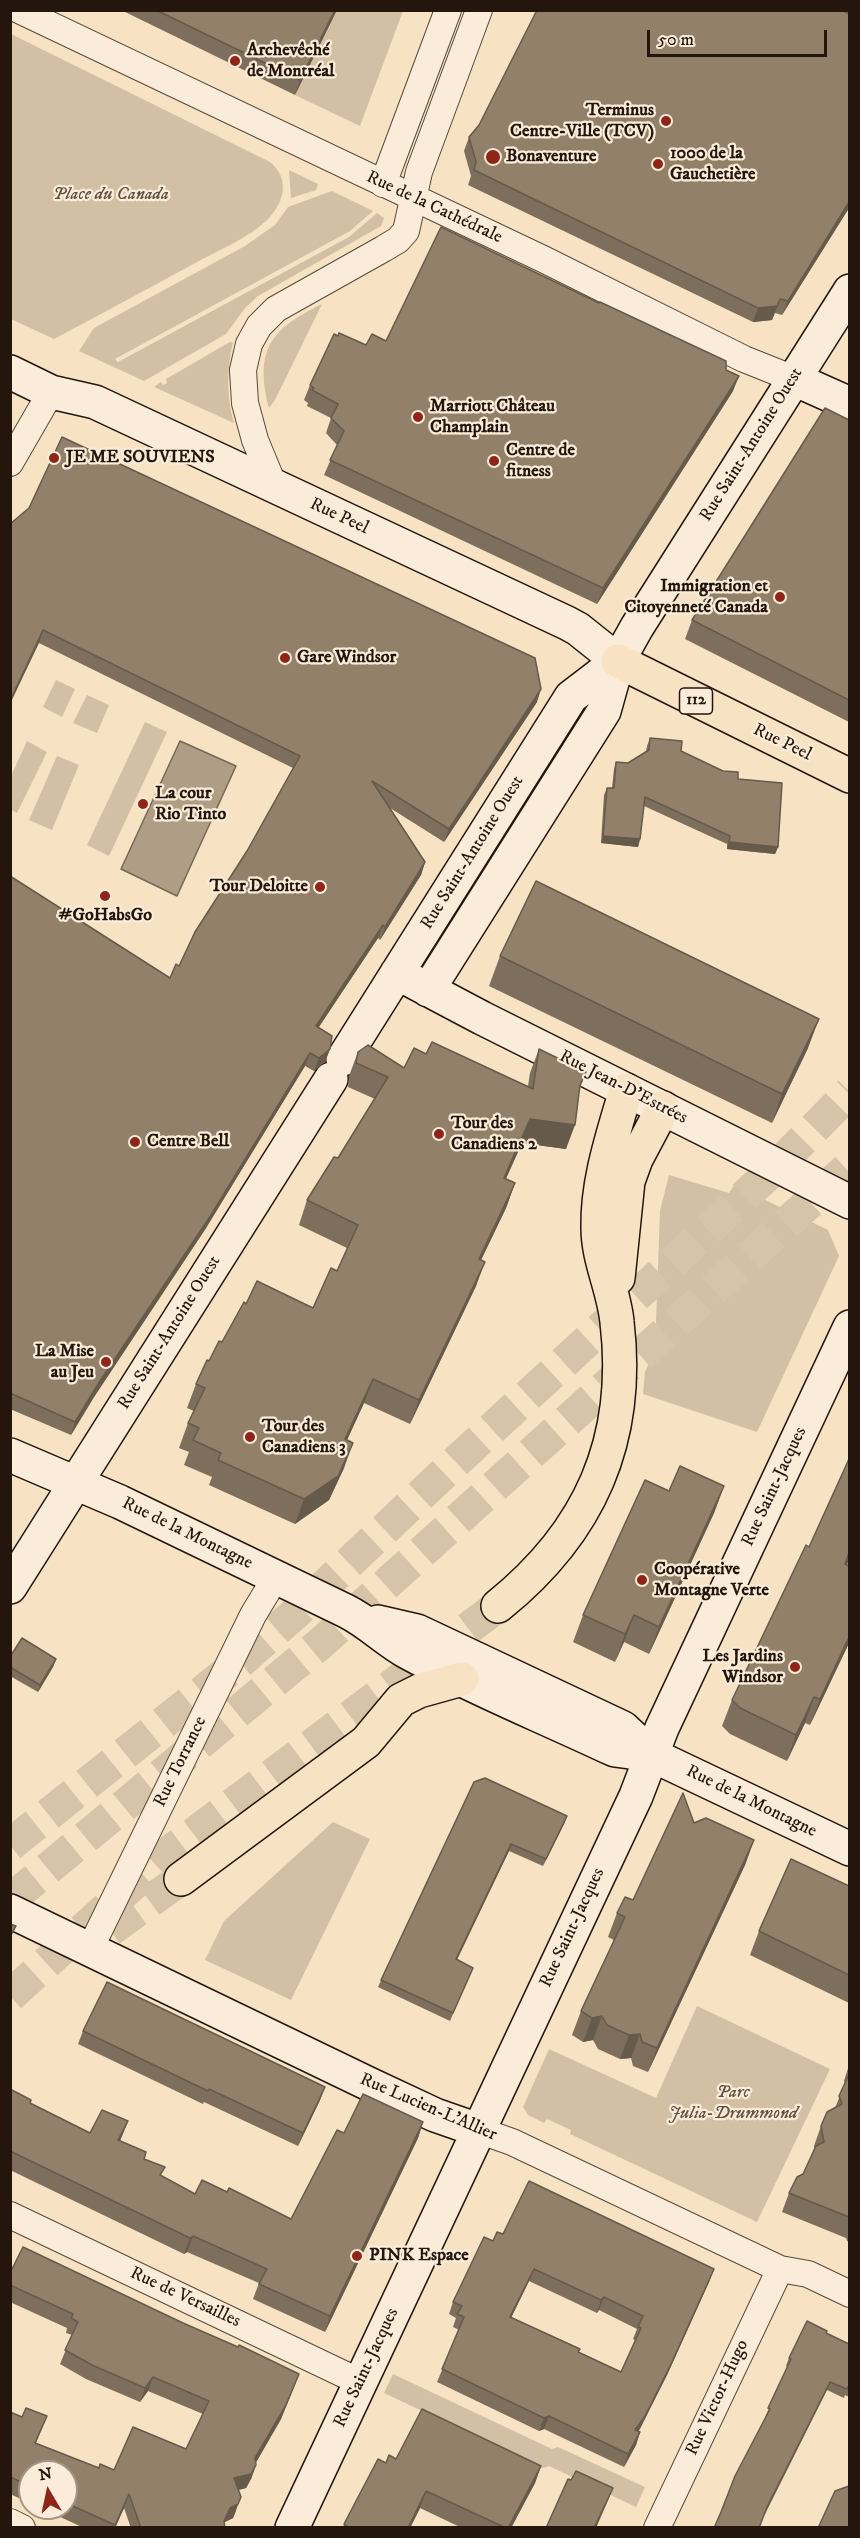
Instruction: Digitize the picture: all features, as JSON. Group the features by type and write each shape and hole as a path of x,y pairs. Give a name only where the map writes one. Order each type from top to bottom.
{"main road":[{"name":"Rue Saint-Antoine Ouest","path":"428,990 604,711 618,661 849,291"},
{"name":"Rue Peel","path":"10,372 51,392 95,402 567,623 618,661"},
{"name":"Rue de la Cathédrale","path":"794,379 849,404"},
{"name":"Rue Peel","path":"51,392 86,421 567,646 618,661 849,776"},
{"name":"Rue Saint-Antoine Ouest","path":"10,1587 571,697 618,661"},
{"name":"Rue Jean-D'Estrées","path":"397,973 849,1202"},
{"path":"615,1310 598,1240 598,1208 606,1160 626,1090"},
{"path":"498,1606 528,1581 559,1546 581,1514 604,1468 616,1422 620,1388 615,1310 628,1181 636,1160 663,1108"},
{"name":"Rue Saint-Jacques","path":"292,2528 636,1796 662,1728 849,1327"},
{"name":"Rue de la Montagne","path":"10,1455 120,1502 361,1618 405,1651 462,1679 615,1750 652,1755"},
{"name":"Rue de la Montagne","path":"361,1618 417,1631 582,1708 623,1728 652,1755 849,1850"},
{"path":"181,1879 366,1742 401,1700 419,1691 462,1679"},
{"name":"Rue Lucien-L'Allier","path":"10,1911 435,2115 478,2130"}],"street":[{"name":"Rue de la Cathédrale","path":"19,10 543,259 744,359 794,379"},
{"path":"383,184 448,10"},
{"path":"273,486 255,440 245,403 243,370 249,344 259,326 276,309 398,240 408,225 418,172 479,10"},
{"path":"10,463 51,392"},
{"name":"Rue Torrance","path":"90,1949 253,1615 276,1577"},
{"name":"Rue Lucien-L'Allier","path":"478,2130 512,2142 780,2269 808,2274 849,2294"},
{"name":"Rue de Versailles","path":"10,2215 360,2382"},
{"name":"Rue Victor-Hugo","path":"657,2528 780,2269"},
{"path":"10,2522 22,2528"}],"green space":[{"path":"337,11 403,11 360,126 295,95"},
{"name":"Place du Canada","path":"11,34 270,162 277,169 283,184 283,192 277,207 266,221 243,238 54,339 11,319"},
{"path":"289,170 318,184 316,190 291,198"},
{"path":"332,191 373,211 350,231 115,359 118,362 349,237 377,213 384,218 381,226 258,296 245,308 226,334 144,381 79,351 94,328 245,246 275,225 288,207"},
{"path":"322,304 269,408 264,370 271,343 290,322"},
{"path":"233,342 229,393 234,423 154,387 161,382 163,385 167,383 166,379"},
{"path":"56,680 75,689 62,717 43,707"},
{"path":"87,695 109,705 97,733 73,723"},
{"path":"145,722 167,732 109,856 87,845"},
{"path":"27,741 47,752 17,813 11,810 11,776"},
{"path":"57,756 79,765 52,830 29,820"},
{"path":"669,1175 729,1193 734,1185 828,1230 839,1256 757,1432 643,1394 645,1372 655,1350 660,1211"},
{"path":"333,1822 370,1839 291,2000 205,1960 224,1921"},
{"name":"Parc Julia-Drummond","path":"697,2006 830,2069 757,2222 570,2134 571,2130 547,2119 544,2123 528,2115 523,2107 549,2049 656,2098"},
{"path":"393,2374 552,2449 558,2447 645,2487 636,2507 549,2466 543,2468 384,2393"}],"shaded area":[{"path":"180,741 236,766 177,896 121,869"}],"building":[{"path":"156,10 335,10 300,80"},
{"name":"1000 de la Gauchetière","path":"537,10 842,10 849,14 849,202 788,301 780,299 777,306 758,308 474,170 476,162 469,137 479,125"},
{"path":"441,227 726,361 726,370 739,376 603,588 330,460 344,431 331,418 338,404 312,390 314,388 310,385 334,334 338,336 339,333 366,345 372,334 386,341"},
{"name":"Immigration et Citoyenneté Canada","path":"825,408 849,420 849,700 692,620"},
{"path":"62,437 535,658 541,689 449,829 372,781 425,862 385,927 383,925 316,1026 332,1036 330,1049 319,1058 310,1053 211,1215 75,1422 10,1393 10,876 170,978 176,964 179,966 195,932 247,851 300,756 43,630 10,701 10,524 29,508"},
{"path":"650,738 682,741 681,751 723,771 738,772 738,779 782,783 778,847 729,842 730,836 645,797 640,839 603,836 607,788 614,788 616,762 628,763 649,750"},
{"path":"536,881 819,1019 782,1094 500,956"},
{"path":"432,1042 533,1089 539,1049 586,1072 580,1085 575,1125 530,1119 504,1178 515,1183 479,1259 485,1262 419,1400 373,1379 345,1439 353,1443 338,1476 304,1499 218,1460 221,1453 193,1440 199,1428 188,1423 205,1388 196,1384 207,1360 209,1361 219,1341 222,1342 244,1302 246,1304 257,1281 313,1308 331,1268 337,1271 358,1225 307,1200 334,1157 338,1158 388,1077 356,1063 358,1052 368,1045 404,1068 414,1048 426,1054"},
{"name":"Les Jardins Windsor","path":"849,1459 849,1553 845,1564 849,1566 849,1637 820,1699 814,1697 796,1735 740,1708 732,1700 806,1545 809,1547"},
{"name":"Coopérative Montagne Verte","path":"680,1466 724,1486 659,1627 634,1615 625,1634 583,1615 645,1480 669,1491"},
{"path":"22,1638 56,1659 40,1685 10,1667 10,1657"},
{"path":"485,1778 567,1816 546,1859 511,1844 456,1959 473,1968 453,2013 381,1980 474,1782"},
{"path":"683,1793 694,1823 706,1818 754,1840 657,2048 642,2042 640,2034 629,2035 607,2025 602,2016 592,2018 581,2011 625,1917 617,1913 625,1897 633,1900"},
{"path":"791,1859 849,1886 849,1975 759,1931"},
{"path":"10,1924 16,1926 10,1937"},
{"path":"107,1982 325,2087 303,2133 209,2089 208,2091 83,2031"},
{"path":"849,2074 849,2217 789,2193 797,2177 803,2174 816,2146 824,2142 821,2126 827,2112 842,2104 839,2096"},
{"path":"10,2089 31,2100 30,2103 90,2133 102,2110 128,2121 118,2140 146,2152 144,2159 165,2167 160,2175 195,2194 202,2180 227,2192 229,2188 291,2219 337,2130 344,2133 363,2094 423,2122 330,2316 259,2284 267,2269 193,2236 190,2238 10,2151"},
{"path":"529,2181 714,2269 672,2362 645,2416 635,2430 640,2432 628,2454 549,2416 544,2418 442,2369 464,2317 457,2314 462,2306 453,2302 484,2237 493,2241 497,2232 503,2234","holes":["534,2269 601,2300 604,2297 643,2316 638,2327 641,2328 621,2372 578,2352 580,2349 510,2317"]},
{"path":"23,2247 183,2323 238,2347 239,2345 299,2374 286,2405 255,2458 256,2465 251,2474 234,2478 241,2497 238,2504 230,2508 224,2521 225,2528 141,2528 129,2494 115,2525 78,2508 78,2460 18,2460 18,2481 10,2477 10,2412 22,2417 26,2408 47,2416 35,2443 99,2468 100,2464 114,2470 133,2427 186,2449 209,2401 153,2377 145,2388 92,2365 65,2350 78,2322 71,2318 73,2314 10,2285 10,2273"},
{"path":"807,2321 849,2344 849,2387 847,2389 830,2382 767,2507 759,2528 714,2528 735,2476 770,2409 768,2408 791,2359 789,2358"},
{"path":"422,2409 541,2466 508,2528 426,2491 408,2528 350,2528 344,2524 378,2459 386,2463 389,2455 396,2459"},
{"path":"576,2471 613,2488 594,2528 546,2528 568,2479 571,2480"},
{"path":"849,2486 849,2528 818,2528 835,2491"}],"tunnel":[{"path":"10,1845 241,1661 299,1610 460,1458 774,1169 850,1092"},
{"path":"10,1900 321,1643 850,1166"},
{"path":"10,1996 164,1856 498,1606"},
{"path":"110,1930 181,1879"}],"place":[{"name":"Archevêché de Montréal","path":"235,61"},
{"name":"Terminus Centre-Ville (TCV)","path":"666,121"},
{"name":"Bonaventure","path":"493,157"},
{"name":"1000 de la Gauchetière","path":"658,164"},
{"name":"Marriott Château Champlain","path":"418,417"},
{"name":"JE ME SOUVIENS","path":"54,458"},
{"name":"Centre de fitness","path":"494,461"},
{"name":"Immigration et Citoyenneté Canada","path":"780,597"},
{"name":"Gare Windsor","path":"285,658"},
{"name":"La cour Rio Tinto","path":"143,804"},
{"name":"Tour Deloitte","path":"320,887"},
{"name":"#GoHabsGo","path":"105,896"},
{"name":"Tour des Canadiens 2","path":"439,1134"},
{"name":"Centre Bell","path":"135,1142"},
{"name":"La Mise au Jeu","path":"106,1362"},
{"name":"Tour des Canadiens 3","path":"250,1437"},
{"name":"Coopérative Montagne Verte","path":"642,1580"},
{"name":"Les Jardins Windsor","path":"795,1667"},
{"name":"PINK Espace","path":"357,2256"}]}
